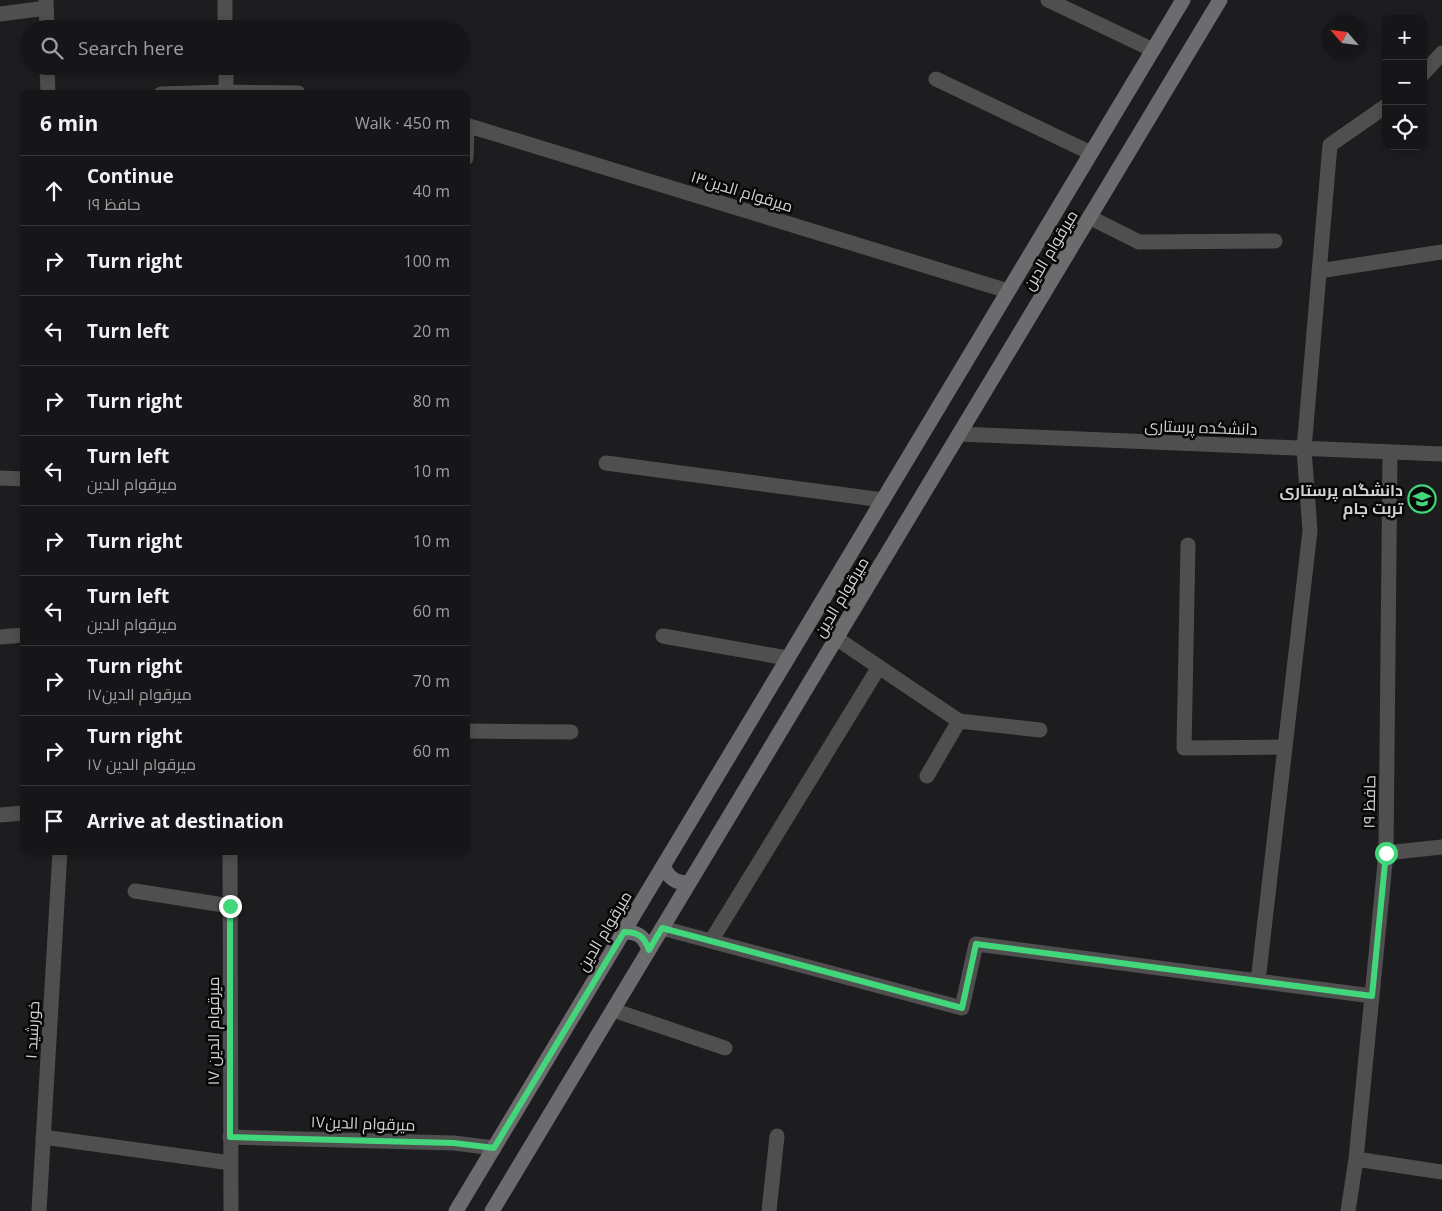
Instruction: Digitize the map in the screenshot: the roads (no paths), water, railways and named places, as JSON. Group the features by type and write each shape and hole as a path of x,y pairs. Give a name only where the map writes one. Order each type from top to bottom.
{"main road":[{"name":"میرقوام الدین","path":"456,1211 1183,0"},
{"name":"میرقوام الدین","path":"496,1210 662,928 1220,0"},
{"path":"663,866 668,876 678,883 689,883"},
{"path":"624,932 635,932 645,939 649,950"}],"street":[{"path":"225,0 225,20"},
{"path":"1048,0 1153,50"},
{"path":"0,14 46,4 46,20"},
{"path":"1427,70 1442,53"},
{"path":"47,75 48,90"},
{"path":"226,75 226,90"},
{"path":"936,79 1091,153"},
{"path":"1258,981 1310,531 1304,449 1330,145 1382,109"},
{"name":"میرقوام الدین۱۳","path":"470,126 1008,291"},
{"path":"1089,217 1139,242 1275,241"},
{"path":"1319,271 1442,252"},
{"name":"دانشکده پرستاری","path":"959,434 1442,454"},
{"name":"حافظ ۱۹","path":"1348,1211 1356,1159 1386,853 1390,452"},
{"path":"606,463 882,500"},
{"path":"0,478 20,479"},
{"path":"1188,545 1184,748 1285,747"},
{"path":"0,637 20,635"},
{"path":"663,636 787,658"},
{"path":"836,638 958,721 1040,730"},
{"path":"711,941 879,667"},
{"path":"927,776 958,721"},
{"path":"470,731 570,732"},
{"path":"0,815 20,813"},
{"path":"1386,853 1442,847"},
{"name":"خورشید ۱","path":"39,1211 60,855"},
{"name":"میرقوام الدین ۱۷","path":"230,855 231,1211"},
{"path":"135,891 230,906"},
{"path":"662,928 962,1008 976,944 1372,996"},
{"path":"613,1010 725,1048"},
{"path":"769,1211 777,1136"},
{"path":"43,1137 231,1163"},
{"name":"میرقوام الدین۱۷","path":"230,1137 454,1143 494,1148"},
{"path":"1356,1159 1442,1172"}],"place":[{"name":"دانشگاه پرستاری تربت جام","path":"1422,499"}]}
